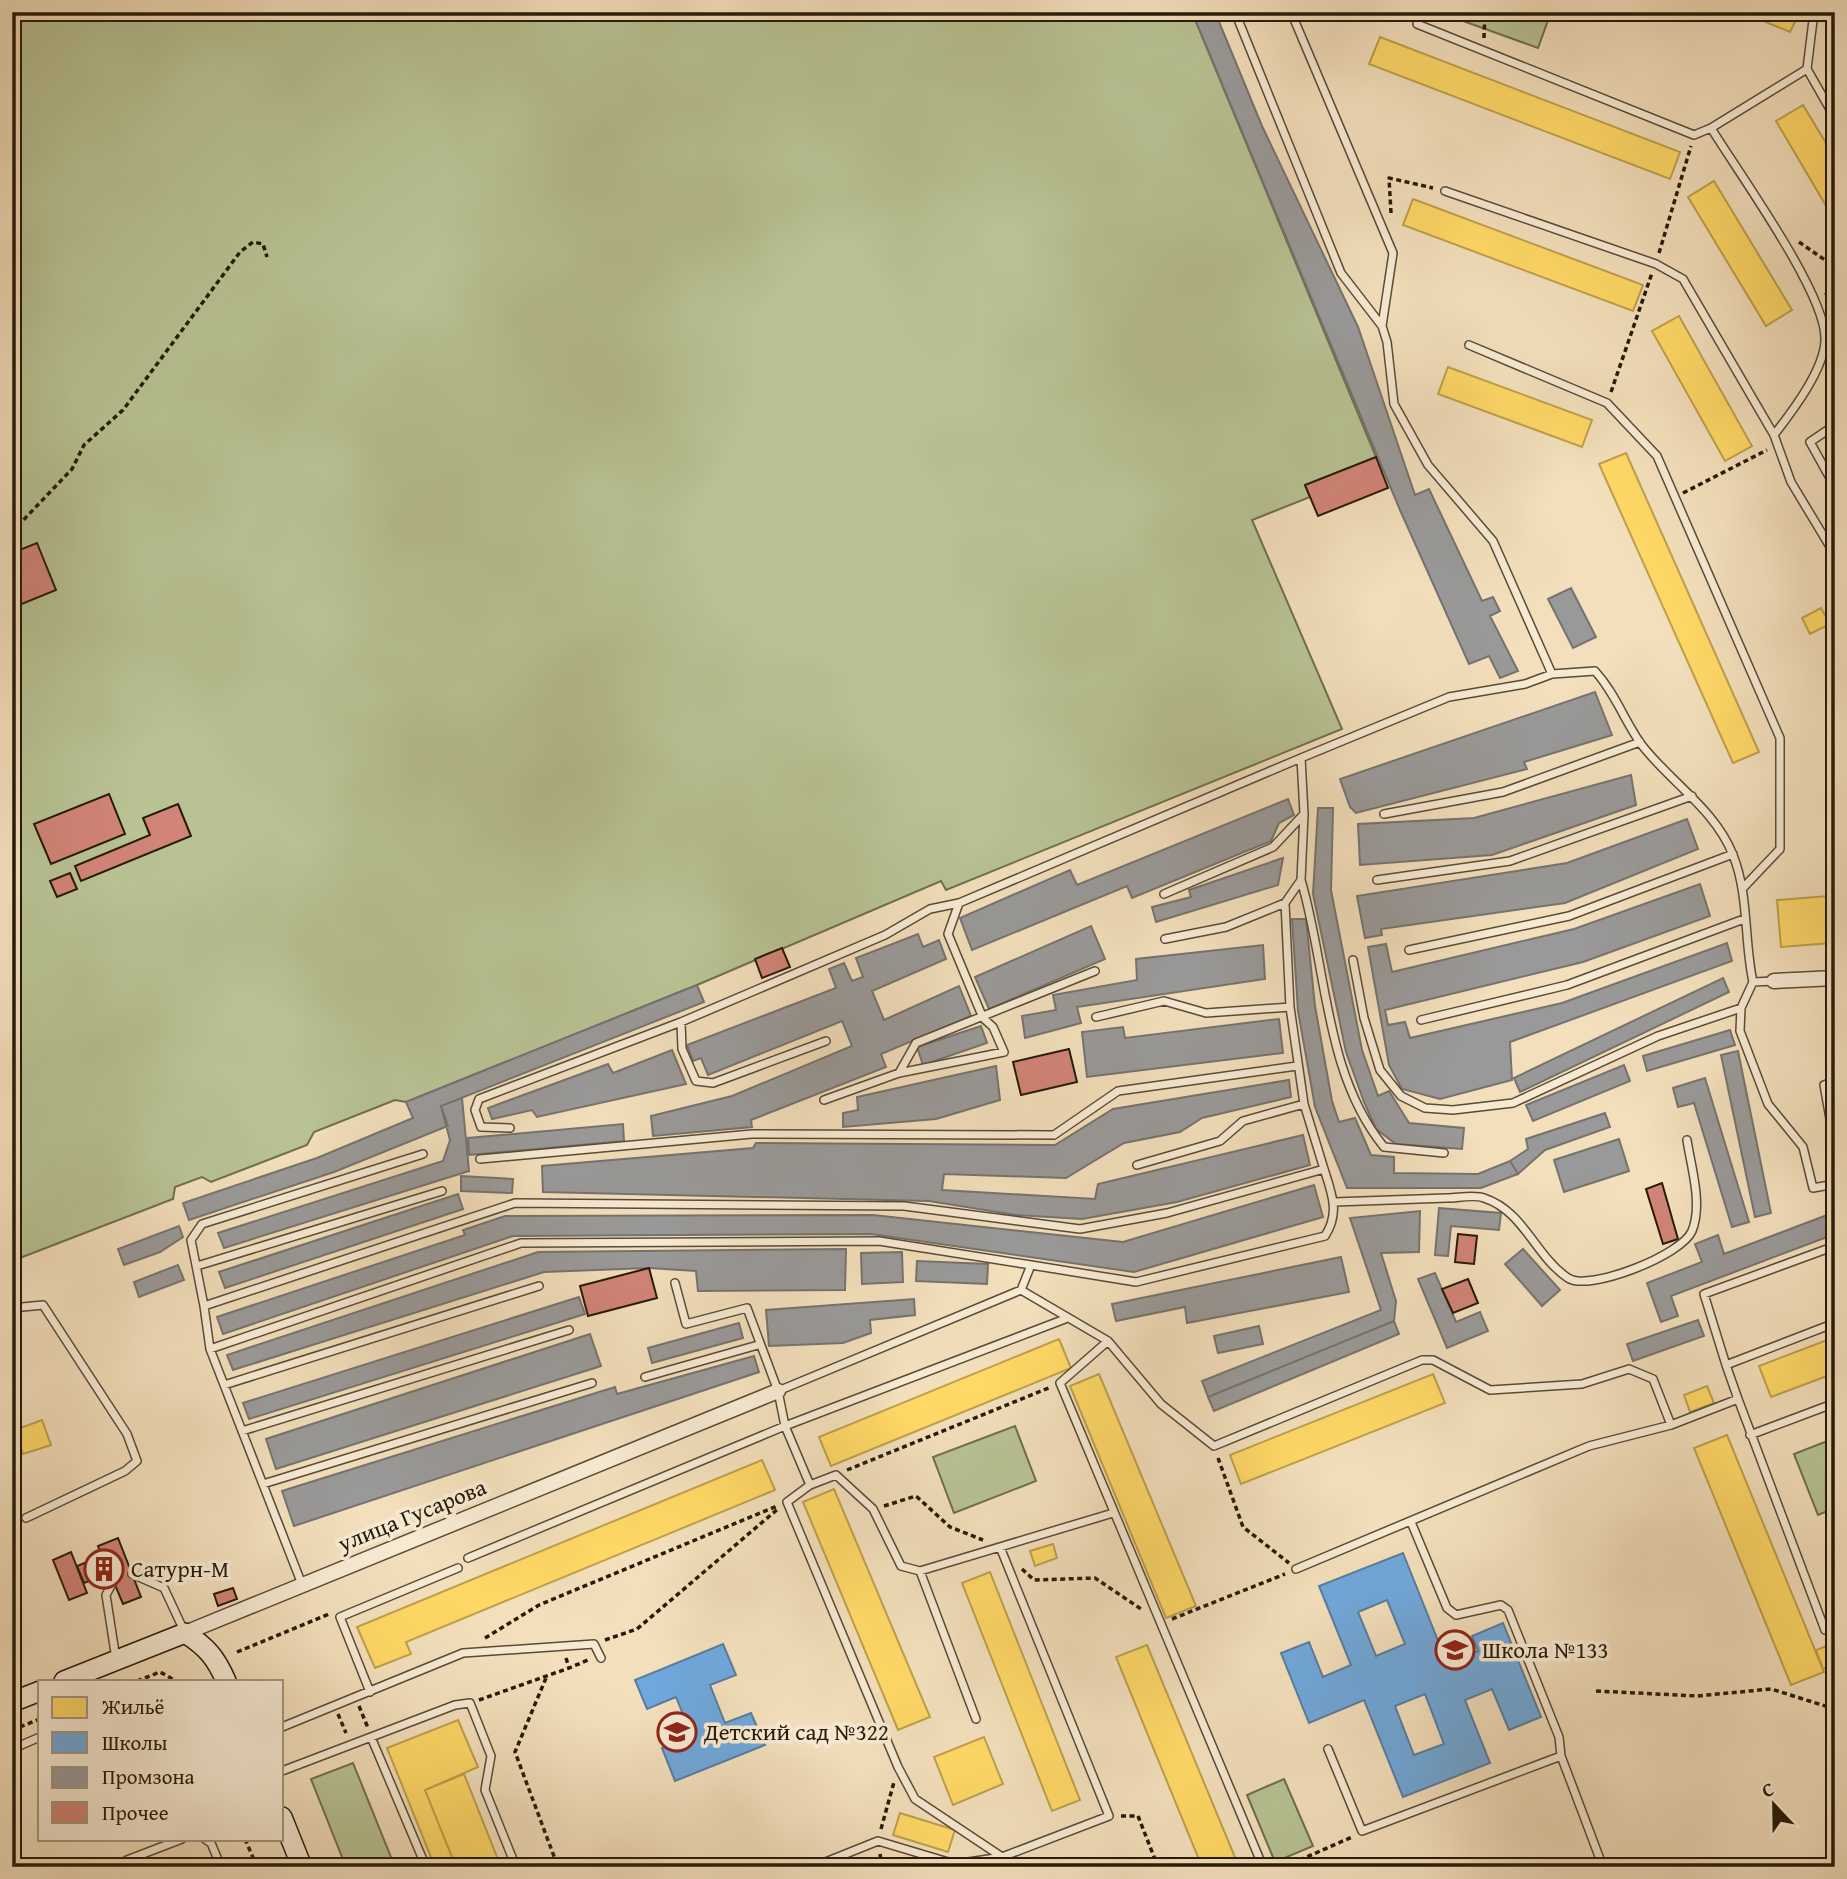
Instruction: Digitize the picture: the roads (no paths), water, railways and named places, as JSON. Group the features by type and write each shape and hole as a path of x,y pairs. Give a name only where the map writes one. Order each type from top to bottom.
{"street":[{"path":"1774,981 1835,978"},
{"name":"улица Гусарова","path":"67,1680 303,1587 778,1391"},
{"path":"185,1633 206,1646 217,1658 226,1680"},
{"path":"12,1702 38,1692"},
{"path":"284,1822 302,1867"}],"lane":[{"path":"1235,12 1341,273 1382,326 1387,342 1394,404 1428,466 1493,541 1552,674"},
{"path":"1291,12 1393,253 1382,326"},
{"path":"1421,12 1416,24 1694,135 1711,128 1807,69"},
{"path":"1814,12 1807,69 1835,118"},
{"path":"1711,128 1817,299 1826,339 1807,392 1774,435"},
{"path":"1445,191 1656,264 1683,279 1774,435 1791,482 1835,555"},
{"path":"1469,345 1607,403 1657,456 1780,738 1780,849 1744,888"},
{"path":"1835,425 1810,442 1835,487"},
{"path":"510,1128 481,1127 475,1110 479,1099 681,1022 886,935 930,909 959,903 1449,697 1525,684 1552,674 1595,671 1608,685 1640,742 1669,776 1692,796 1716,825 1733,854 1744,888 1744,919 1754,982 1741,1008 1740,1031 1768,1104 1803,1147 1813,1188 1835,1184"},
{"path":"1384,814 1503,792 1640,742"},
{"path":"1301,758 1304,814 1301,880 1311,913 1324,995 1348,1082 1367,1125 1384,1147 1444,1153"},
{"path":"1377,880 1510,861 1692,796"},
{"path":"1164,894 1273,847 1304,814"},
{"path":"1409,950 1569,916 1733,854"},
{"path":"1165,939 1226,927 1285,903 1301,880"},
{"path":"824,1100 899,1073 1004,1052 993,1027 983,1018 948,934 959,903"},
{"path":"210,1349 521,1243 879,1241 1136,1282 1325,1236 1334,1223 1334,1202 1304,1104 1297,1066 1290,1007 1285,903"},
{"path":"1421,1020 1567,985 1744,919"},
{"path":"1353,960 1364,1018 1380,1070 1401,1096 1425,1108 1453,1110 1513,1103 1658,1036 1741,1008"},
{"path":"899,1073 916,1044 1095,971"},
{"path":"1754,982 1774,981"},
{"path":"1096,1017 1164,1001 1206,1013 1290,1007"},
{"path":"681,1022 682,1049 696,1081 713,1083 825,1041"},
{"path":"480,1159 752,1135 1054,1135 1118,1091 1297,1066"},
{"path":"1835,1081 1824,1085 1835,1147"},
{"path":"1137,1165 1220,1142 1243,1121 1304,1104"},
{"path":"1334,1202 1482,1197 1510,1211 1550,1264 1571,1280 1583,1282 1651,1263 1673,1250 1692,1232 1696,1201 1687,1140"},
{"path":"303,1587 210,1349 191,1240 202,1224 423,1154"},
{"path":"204,1306 515,1203 904,1206 1080,1230 1167,1213 1324,1169"},
{"path":"197,1266 442,1191"},
{"path":"1835,1246 1704,1294 1750,1435 1825,1630 1835,1626"},
{"path":"778,1391 1021,1290 1031,1265"},
{"path":"675,1283 686,1324 747,1308 758,1345 778,1391 785,1426 810,1485"},
{"path":"224,1385 539,1286"},
{"path":"1021,1290 1065,1319 1108,1341 1161,1404 1214,1446 1422,1360 1433,1360 1490,1390 1582,1384 1629,1369 1653,1379 1671,1425"},
{"path":"12,1308 43,1305 127,1434 137,1461 125,1471 26,1518"},
{"path":"468,1558 785,1426 1065,1319"},
{"path":"1726,1365 1835,1323"},
{"path":"242,1432 569,1330"},
{"path":"1108,1341 1060,1383 1263,1867"},
{"path":"645,1377 758,1345"},
{"path":"262,1484 593,1383"},
{"path":"1296,1569 1589,1446 1671,1425 1738,1399"},
{"path":"1750,1435 1835,1402"},
{"path":"1002,1857 915,1799 898,1767 788,1502 810,1485 836,1475 873,1509 901,1566 920,1570 1113,1514"},
{"path":"1411,1522 1447,1608 1456,1615 1501,1605 1508,1610 1559,1737 1561,1756 1603,1867"},
{"path":"813,1867 878,1841 955,1864 1002,1857 1109,1816 1000,1547"},
{"path":"370,1692 340,1617 458,1568"},
{"path":"920,1570 976,1719"},
{"path":"132,1574 164,1588 185,1633"},
{"path":"113,1582 106,1595 116,1661"},
{"path":"284,1726 463,1653 594,1644 600,1656"},
{"path":"284,1770 350,1745 370,1733 455,1705 470,1703 491,1756 485,1790 516,1867"},
{"path":"370,1733 426,1867"},
{"path":"12,1749 38,1738"},
{"path":"1328,1749 1362,1831 1561,1756"},
{"path":"129,1867 127,1860 180,1840"},
{"path":"206,1840 211,1843 221,1867"}],"place":[{"name":"Сатурн-М","path":"104,1569"},
{"name":"Школа №133","path":"1455,1650"},
{"name":"Детский сад №322","path":"677,1732"}]}
